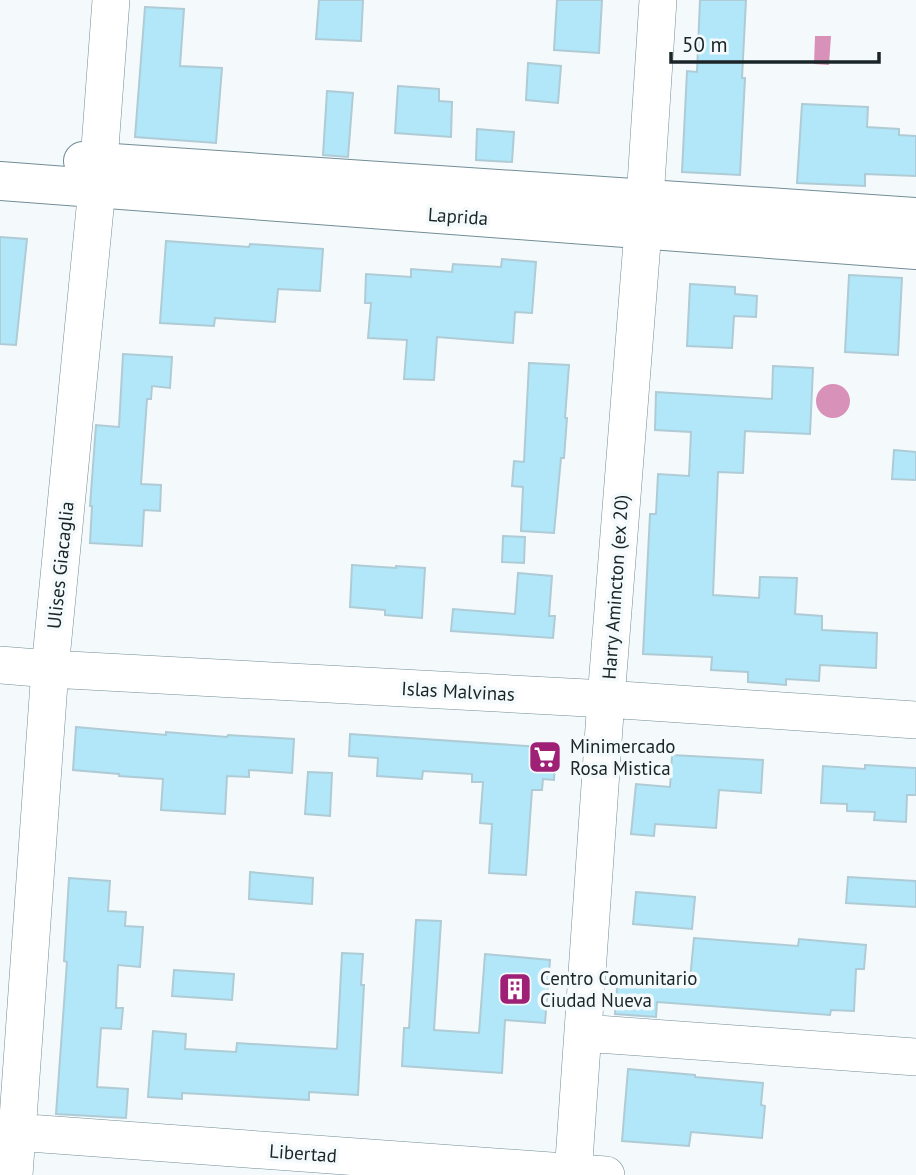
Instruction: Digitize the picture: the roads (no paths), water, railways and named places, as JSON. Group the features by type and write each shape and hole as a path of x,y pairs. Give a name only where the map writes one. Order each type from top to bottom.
{"main road":[{"name":"Laprida","path":"0,155 98,175 644,214 916,217"},
{"name":"Laprida","path":"0,181 98,175"},
{"name":"Laprida","path":"644,214 916,250"}],"street":[{"name":"Ulises Giacaglia","path":"14,1175 8,1131 98,175 111,0"},
{"name":"Harry Amincton (ex 20)","path":"584,1174 583,1033 658,0"},
{"name":"Islas Malvinas","path":"0,664 916,720"},
{"path":"583,1033 916,1057"},
{"name":"Libertad","path":"8,1131 243,1162 584,1174"}],"place":[{"name":"Minimercado Rosa Mistica","path":"545,757"},
{"name":"Centro Comunitario Ciudad Nueva","path":"515,989"}]}
